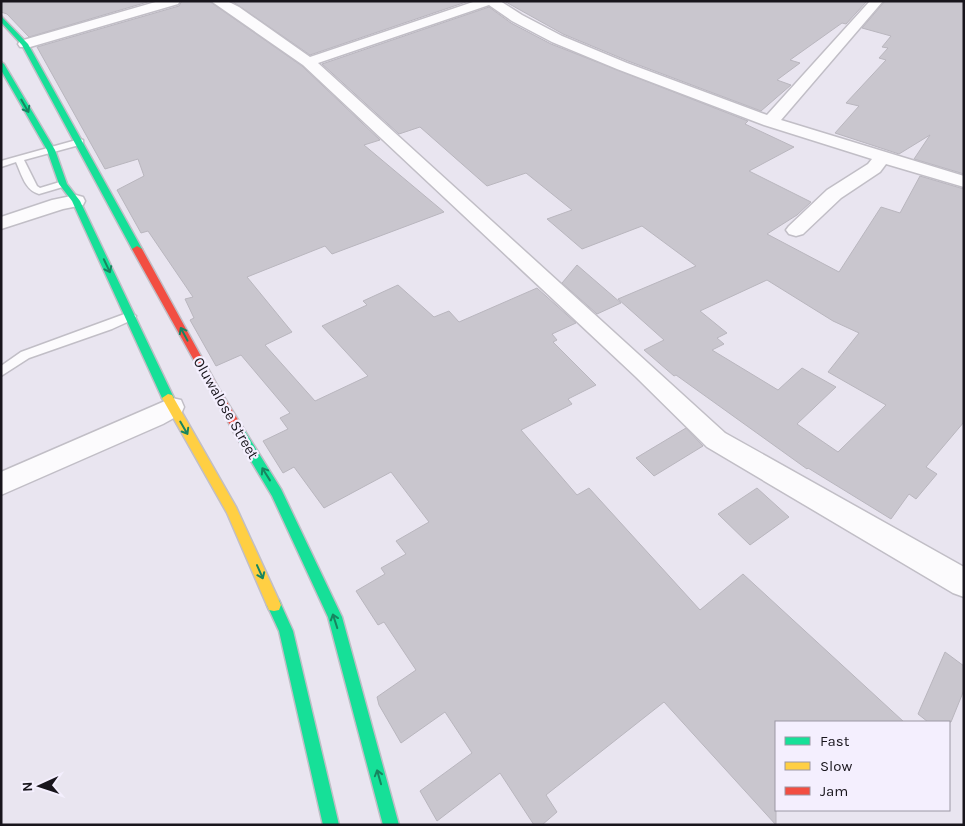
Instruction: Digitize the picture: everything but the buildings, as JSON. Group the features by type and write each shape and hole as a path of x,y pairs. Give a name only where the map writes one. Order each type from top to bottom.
{"street":[{"path":"25,44 174,1"},
{"path":"217,1 234,10 308,62 644,371 716,440 964,583"},
{"path":"308,62 490,1 556,39 622,66 770,122 964,182"},
{"path":"770,122 877,1"},
{"name":"Oluwalose Street","path":"1,18 25,44 215,391 278,493 335,617 391,825"},
{"path":"1,64 50,150 63,184 107,245 130,316 172,407 232,511 286,632 331,825"},
{"path":"796,230 834,194 874,168 882,157"},
{"path":"1,223 76,201"},
{"path":"107,245 132,237"},
{"path":"1,484 154,417 172,407"}],"lane":[{"path":"1,164 80,142"},
{"path":"19,159 33,188 39,191 63,184"},
{"path":"1,372 25,355 108,326 130,316"}],"traffic: fast":[{"path":"1,18 25,44 137,249"},
{"path":"1,64 51,150 63,184 76,201 168,398"},
{"path":"239,431 277,493 335,617 391,825"},
{"path":"274,605 286,631 331,825"}],"traffic: slow":[{"path":"168,398 232,511 274,605"}],"traffic: jam":[{"path":"137,249 239,431"}]}
